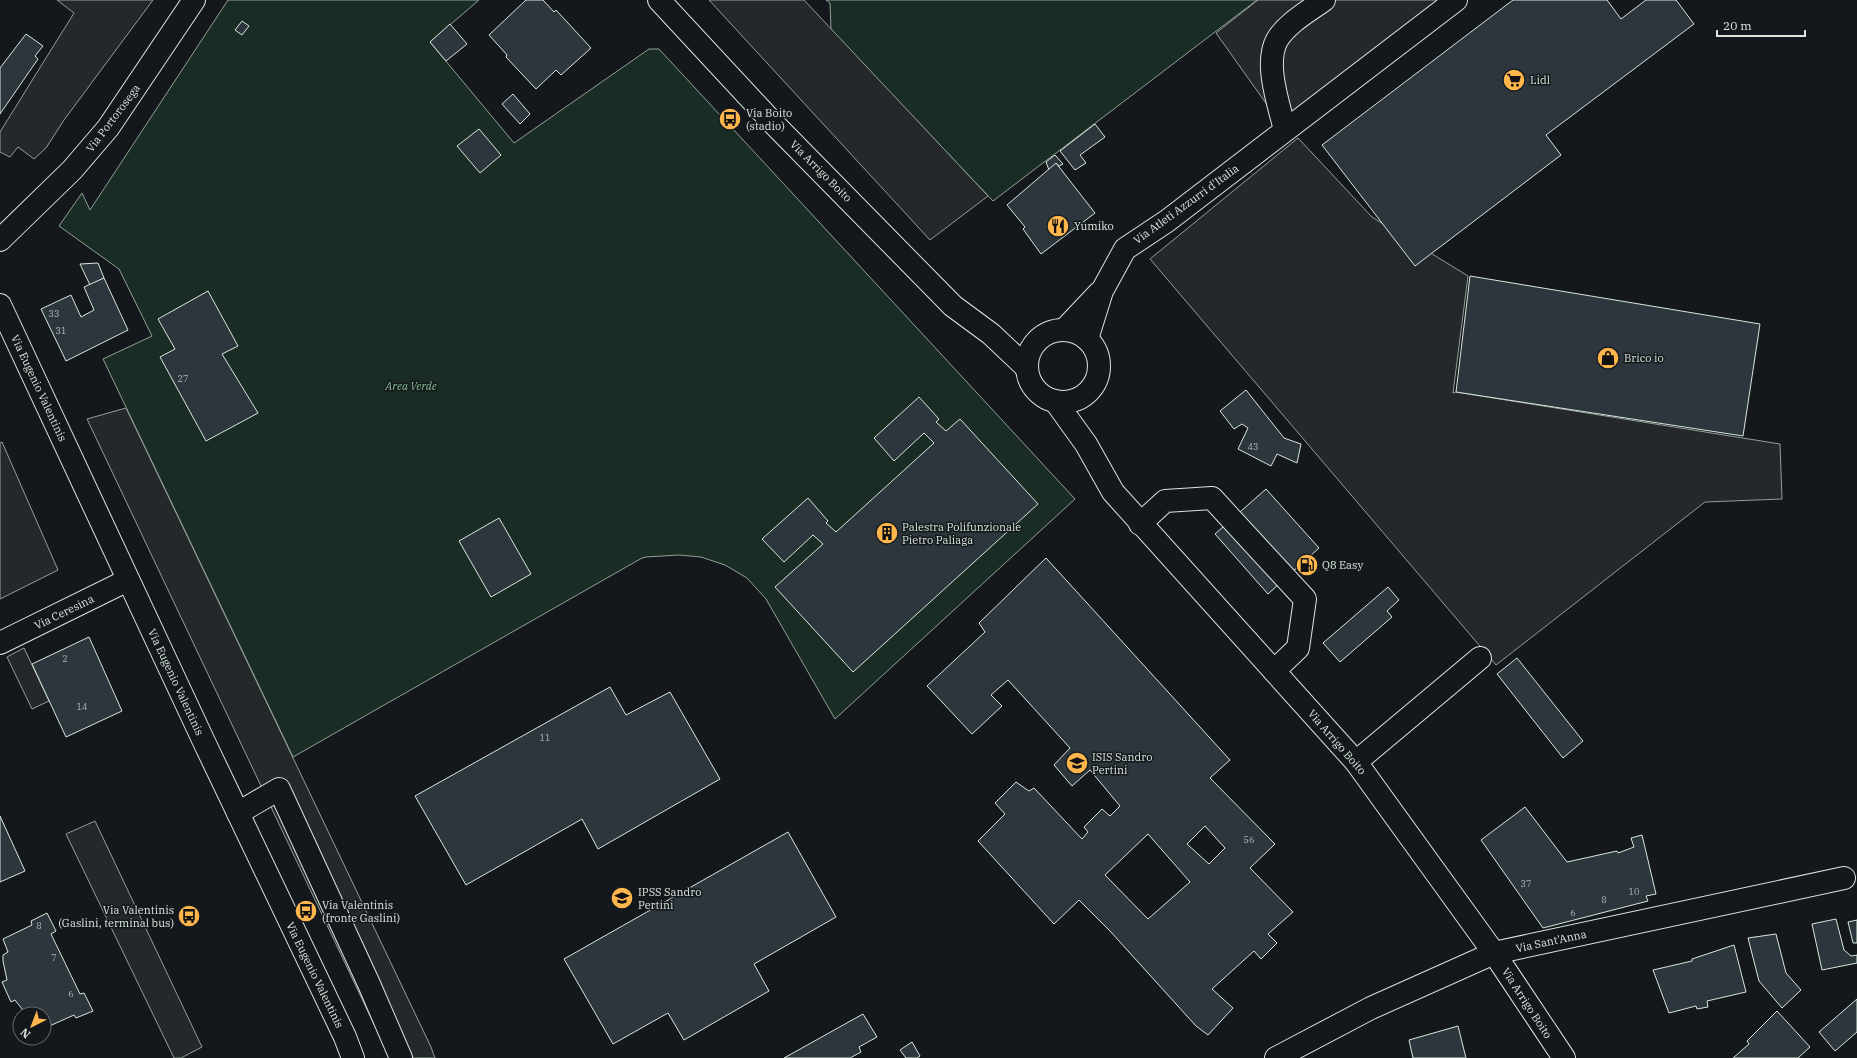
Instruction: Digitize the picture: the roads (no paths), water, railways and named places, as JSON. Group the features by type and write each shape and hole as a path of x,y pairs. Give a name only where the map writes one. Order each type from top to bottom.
{"main road":[{"name":"Via Portorosega","path":"0,240 72,170 108,128 194,0"},
{"name":"Via Arrigo Boito","path":"659,0 775,125 953,306 991,334 1027,368"},
{"path":"1285,130 1274,81 1272,57 1278,40 1289,26 1324,0"},
{"name":"Via Atleti Azzurri d'Italia","path":"1087,339 1102,291 1125,249 1167,221 1456,0"},
{"name":"Via Atleti Azzurri d'Italia","path":"1064,330 1102,291"},
{"name":"Via Eugenio Valentinis","path":"0,305 128,580 345,1037 353,1058"},
{"path":"1064,330 1076,332 1087,339 1095,348 1098,359 1099,371 1092,387 1078,399 1067,402 1056,401 1045,397 1036,389 1030,379 1027,368 1028,356 1033,346 1042,337 1052,331 1064,330"},
{"name":"Via Arrigo Boito","path":"991,334 1033,346"},
{"name":"Via Arrigo Boito","path":"1078,399 1086,444"},
{"name":"Via Arrigo Boito","path":"1056,401 1086,444 1113,492 1140,524 1356,762 1494,953 1564,1058"},
{"path":"1140,524 1165,501 1212,498 1305,599 1298,648 1274,671"},
{"name":"Via Ceresina","path":"0,643 128,580"},
{"path":"1356,762 1480,658"},
{"path":"238,813 279,789 369,984 401,1058"},
{"name":"Via Sant'Anna","path":"1276,1058 1371,1008 1494,953 1844,878"}],"place":[{"name":"Lidl","path":"1514,80"},
{"name":"Via Boito (stadio)","path":"730,119"},
{"name":"Yumiko","path":"1058,226"},
{"name":"Brico io","path":"1608,358"},
{"name":"Palestra Polifunzionale Pietro Paliaga","path":"887,533"},
{"name":"Q8 Easy","path":"1307,565"},
{"name":"ISIS Sandro Pertini","path":"1077,763"},
{"name":"IPSS Sandro Pertini","path":"622,898"},
{"name":"Via Valentinis (fronte Gaslini)","path":"306,911"},
{"name":"Via Valentinis (Gaslini, terminal bus)","path":"189,916"}],"park label":[{"name":"Area Verde","path":"411,386"}]}
